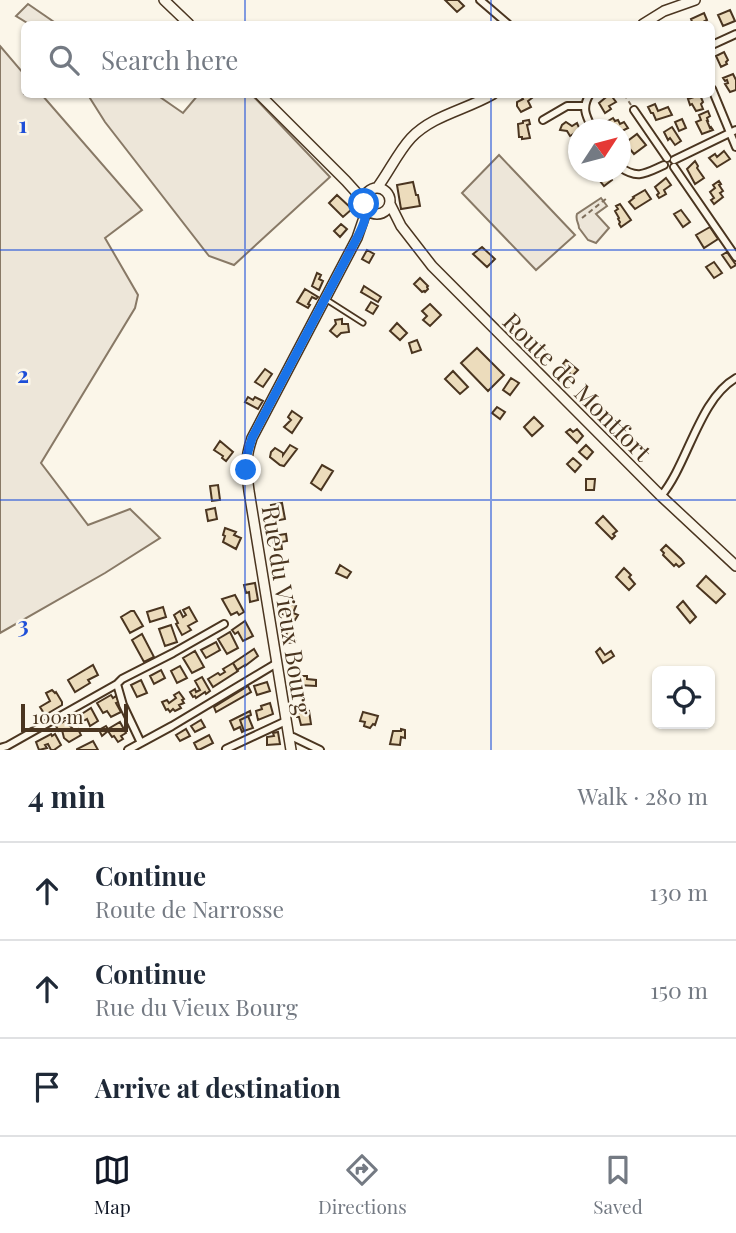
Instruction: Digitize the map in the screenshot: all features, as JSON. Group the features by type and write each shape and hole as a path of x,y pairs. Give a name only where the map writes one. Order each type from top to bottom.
{"street":[{"path":"164,0 186,21"},
{"path":"480,0 504,21"},
{"path":"648,21 664,11 695,0"},
{"path":"715,44 736,34"},
{"path":"715,95 733,132 736,147"},
{"path":"264,98 346,181 372,213 380,214"},
{"path":"357,238 366,195 378,190 412,137 436,120 484,98"},
{"path":"587,119 584,106 588,98"},
{"path":"543,120 567,106 584,106"},
{"path":"634,110 736,257"},
{"path":"631,172 643,174 733,132"},
{"path":"346,181 378,190 390,198 387,210 357,238"},
{"name":"Route de Montfort","path":"390,204 401,226 432,266 661,496 736,566"},
{"name":"Route de Montfort","path":"380,214 390,217 401,226"},
{"name":"Rue du Vieux Bourg","path":"291,750 249,491 247,455 252,438 357,238"},
{"path":"661,496 705,414 719,392 736,378"},
{"path":"0,748 8,746 122,679 224,624"},
{"path":"128,750 277,663"},
{"path":"117,684 123,705 141,743"},
{"path":"226,749 286,721"},
{"path":"289,737 320,750"}],"lane":[{"path":"325,299 363,323"}],"path":[{"path":"626,98 634,110"},
{"path":"582,218 607,198"}],"shaded area":[{"path":"28,4 53,21 24,21 16,16"},
{"path":"0,46 21,70 21,98 45,98 142,210 105,238 138,295 135,308 41,463 88,525 130,509 160,538 0,633"},
{"path":"90,98 161,98 183,113 196,98 255,98 330,177 234,265 209,256 105,122"},
{"path":"499,155 575,235 536,270 462,193"},
{"path":"601,198 607,206 596,214 609,228 596,243 588,240 579,228 577,214"}],"building":[{"path":"445,0 458,0 464,6 457,12"},
{"path":"730,10 735,21 723,26 718,15"},
{"path":"704,13 707,20 692,21 691,19"},
{"path":"724,52 728,60 727,64 721,67 716,56"},
{"path":"733,74 736,90 730,92 725,84 728,83 727,80 723,78"},
{"path":"532,98 528,101 531,107 521,112 517,102"},
{"path":"605,98 613,98 616,102 609,106 611,109 605,113 599,103"},
{"path":"701,98 703,109 696,111 688,99"},
{"path":"655,104 658,111 668,107 672,115 656,120 648,107"},
{"path":"708,111 710,116 707,121 713,130 702,134 696,122 701,120 699,115"},
{"path":"682,119 686,128 679,131 675,122"},
{"path":"529,120 530,124 527,125 530,138 522,139 519,137 518,124"},
{"path":"568,123 568,133 560,130 562,125"},
{"path":"672,127 681,141 675,145 670,138 668,140 664,132"},
{"path":"637,134 646,145 634,154 631,150 631,138"},
{"path":"724,151 730,159 717,167 709,158 715,154 717,157"},
{"path":"695,161 704,178 695,184 687,169"},
{"path":"666,178 671,185 664,190 666,194 659,198 655,187"},
{"path":"719,181 723,197 714,204 710,192 715,188 713,185"},
{"path":"413,182 420,206 401,209 397,185"},
{"path":"645,190 651,199 635,209 629,202"},
{"path":"337,195 352,209 343,217 329,203"},
{"path":"620,204 631,220 621,227 615,211"},
{"path":"681,210 690,222 683,227 674,214"},
{"path":"341,224 347,229 340,237 334,231"},
{"path":"710,227 718,239 704,248 696,235"},
{"path":"482,247 495,259 487,267 473,254"},
{"path":"367,250 374,254 369,263 362,259"},
{"path":"727,252 736,265 731,268 722,255"},
{"path":"714,262 722,273 714,278 706,267"},
{"path":"317,273 323,281 319,290 312,286"},
{"path":"420,278 428,286 425,292 414,284"},
{"path":"364,286 381,297 378,302 361,292"},
{"path":"305,289 318,297 312,297 308,308 297,302"},
{"path":"371,302 378,306 373,314 366,310"},
{"path":"430,304 441,315 430,326 423,320 427,316 422,311"},
{"path":"342,319 342,324 348,324 349,332 341,333 337,337 330,331 336,324 335,320"},
{"path":"397,323 407,333 400,340 390,331"},
{"path":"417,340 421,350 412,353 409,343"},
{"path":"477,348 504,375 488,391 461,363"},
{"path":"566,360 578,370 572,376 563,364"},
{"path":"265,369 272,374 263,387 255,382"},
{"path":"453,371 468,387 460,394 445,379"},
{"path":"511,378 519,383 510,395 503,390"},
{"path":"248,397 263,401 258,409 245,402"},
{"path":"497,407 505,412 500,419 492,413"},
{"path":"292,411 302,418 292,433 284,427 291,420 288,417"},
{"path":"534,417 543,426 532,436 524,427"},
{"path":"570,429 573,432 577,429 583,436 577,443 566,432"},
{"path":"220,441 233,452 226,461 214,450"},
{"path":"290,445 297,449 284,466 270,457 275,448 283,455"},
{"path":"586,445 593,452 587,459 579,452"},
{"path":"573,458 581,465 575,472 567,464"},
{"path":"322,465 333,471 321,490 311,483"},
{"path":"586,479 595,479 594,490 586,490"},
{"path":"218,485 220,500 212,501 210,486"},
{"path":"282,503 285,519 274,521 271,505"},
{"path":"215,508 217,519 208,521 206,510"},
{"path":"603,516 617,531 612,539 596,523"},
{"path":"225,528 236,532 234,535 241,538 236,549 223,542"},
{"path":"286,534 287,541 281,542 282,549 275,550 272,536"},
{"path":"666,545 684,563 679,567 676,564 674,566 663,555 661,550"},
{"path":"340,565 351,572 347,578 336,573"},
{"path":"624,568 635,584 629,590 616,577"},
{"path":"706,576 725,594 716,603 697,586"},
{"path":"255,583 258,600 250,602 249,592 246,593 244,585"},
{"path":"235,595 244,612 231,615 222,599"},
{"path":"683,601 696,617 690,623 677,607"},
{"path":"287,602 296,606 293,613 298,615 295,620 282,614"},
{"path":"163,607 166,617 150,622 147,612"},
{"path":"189,607 197,621 188,626 191,630 182,635 174,615 180,611 183,617 186,615 183,610"},
{"path":"134,611 143,626 130,633 121,617"},
{"path":"245,621 253,636 243,641 238,632 235,634 232,630"},
{"path":"171,625 177,642 165,646 159,629"},
{"path":"294,628 296,642 288,643 286,629"},
{"path":"230,632 238,648 227,654 218,639"},
{"path":"142,634 154,657 144,662 132,640"},
{"path":"216,642 220,650 206,658 201,650"},
{"path":"600,648 605,655 611,651 614,656 603,663 596,652"},
{"path":"254,649 258,656 237,670 233,663"},
{"path":"195,651 204,667 192,673 183,658"},
{"path":"233,663 238,671 213,687 208,679 225,672 223,669"},
{"path":"93,665 98,675 75,692 68,680"},
{"path":"180,666 187,678 177,683 171,671"},
{"path":"161,670 165,678 154,684 150,676"},
{"path":"296,676 307,676 307,679 316,680 316,686 298,685"},
{"path":"202,677 210,691 193,697 190,692 200,690 195,681"},
{"path":"141,680 147,693 137,697 131,685"},
{"path":"267,682 270,691 257,695 254,686"},
{"path":"248,686 251,692 216,712 214,707"},
{"path":"52,690 56,692 62,705 45,715 40,707 50,701 46,693"},
{"path":"179,692 184,699 184,703 179,705 181,708 170,712 166,710 162,702 167,700 169,703"},
{"path":"111,695 113,698 116,696 121,712 111,717 107,711 103,713 97,703"},
{"path":"270,703 273,714 258,720 256,711"},
{"path":"91,708 98,721 90,726 87,719 80,723 77,717"},
{"path":"250,711 251,715 240,720 244,731 242,732 240,727 234,730 230,721"},
{"path":"309,711 311,724 301,725 296,713"},
{"path":"363,712 378,716 375,725 370,728 364,726 365,722 360,721"},
{"path":"248,716 253,728 244,731 240,720"},
{"path":"201,720 205,727 195,732 191,726"},
{"path":"65,721 74,730 78,729 81,735 69,742 64,738 62,730 59,731 56,726"},
{"path":"120,722 126,733 121,736 123,739 118,742 108,731 102,736 99,730 106,726 108,729"},
{"path":"186,729 190,736 180,741 176,735"},
{"path":"405,730 405,738 401,737 400,745 390,744 393,731"},
{"path":"278,732 280,744 267,745 267,737"},
{"path":"55,734 61,745 51,750 48,744 45,745 47,748 39,750 36,742"},
{"path":"209,735 213,743 197,749 194,743"},
{"path":"93,741 98,750 77,750 77,749"}],"route":[{"path":"246,470 252,438 357,238 366,215 364,204"}]}
